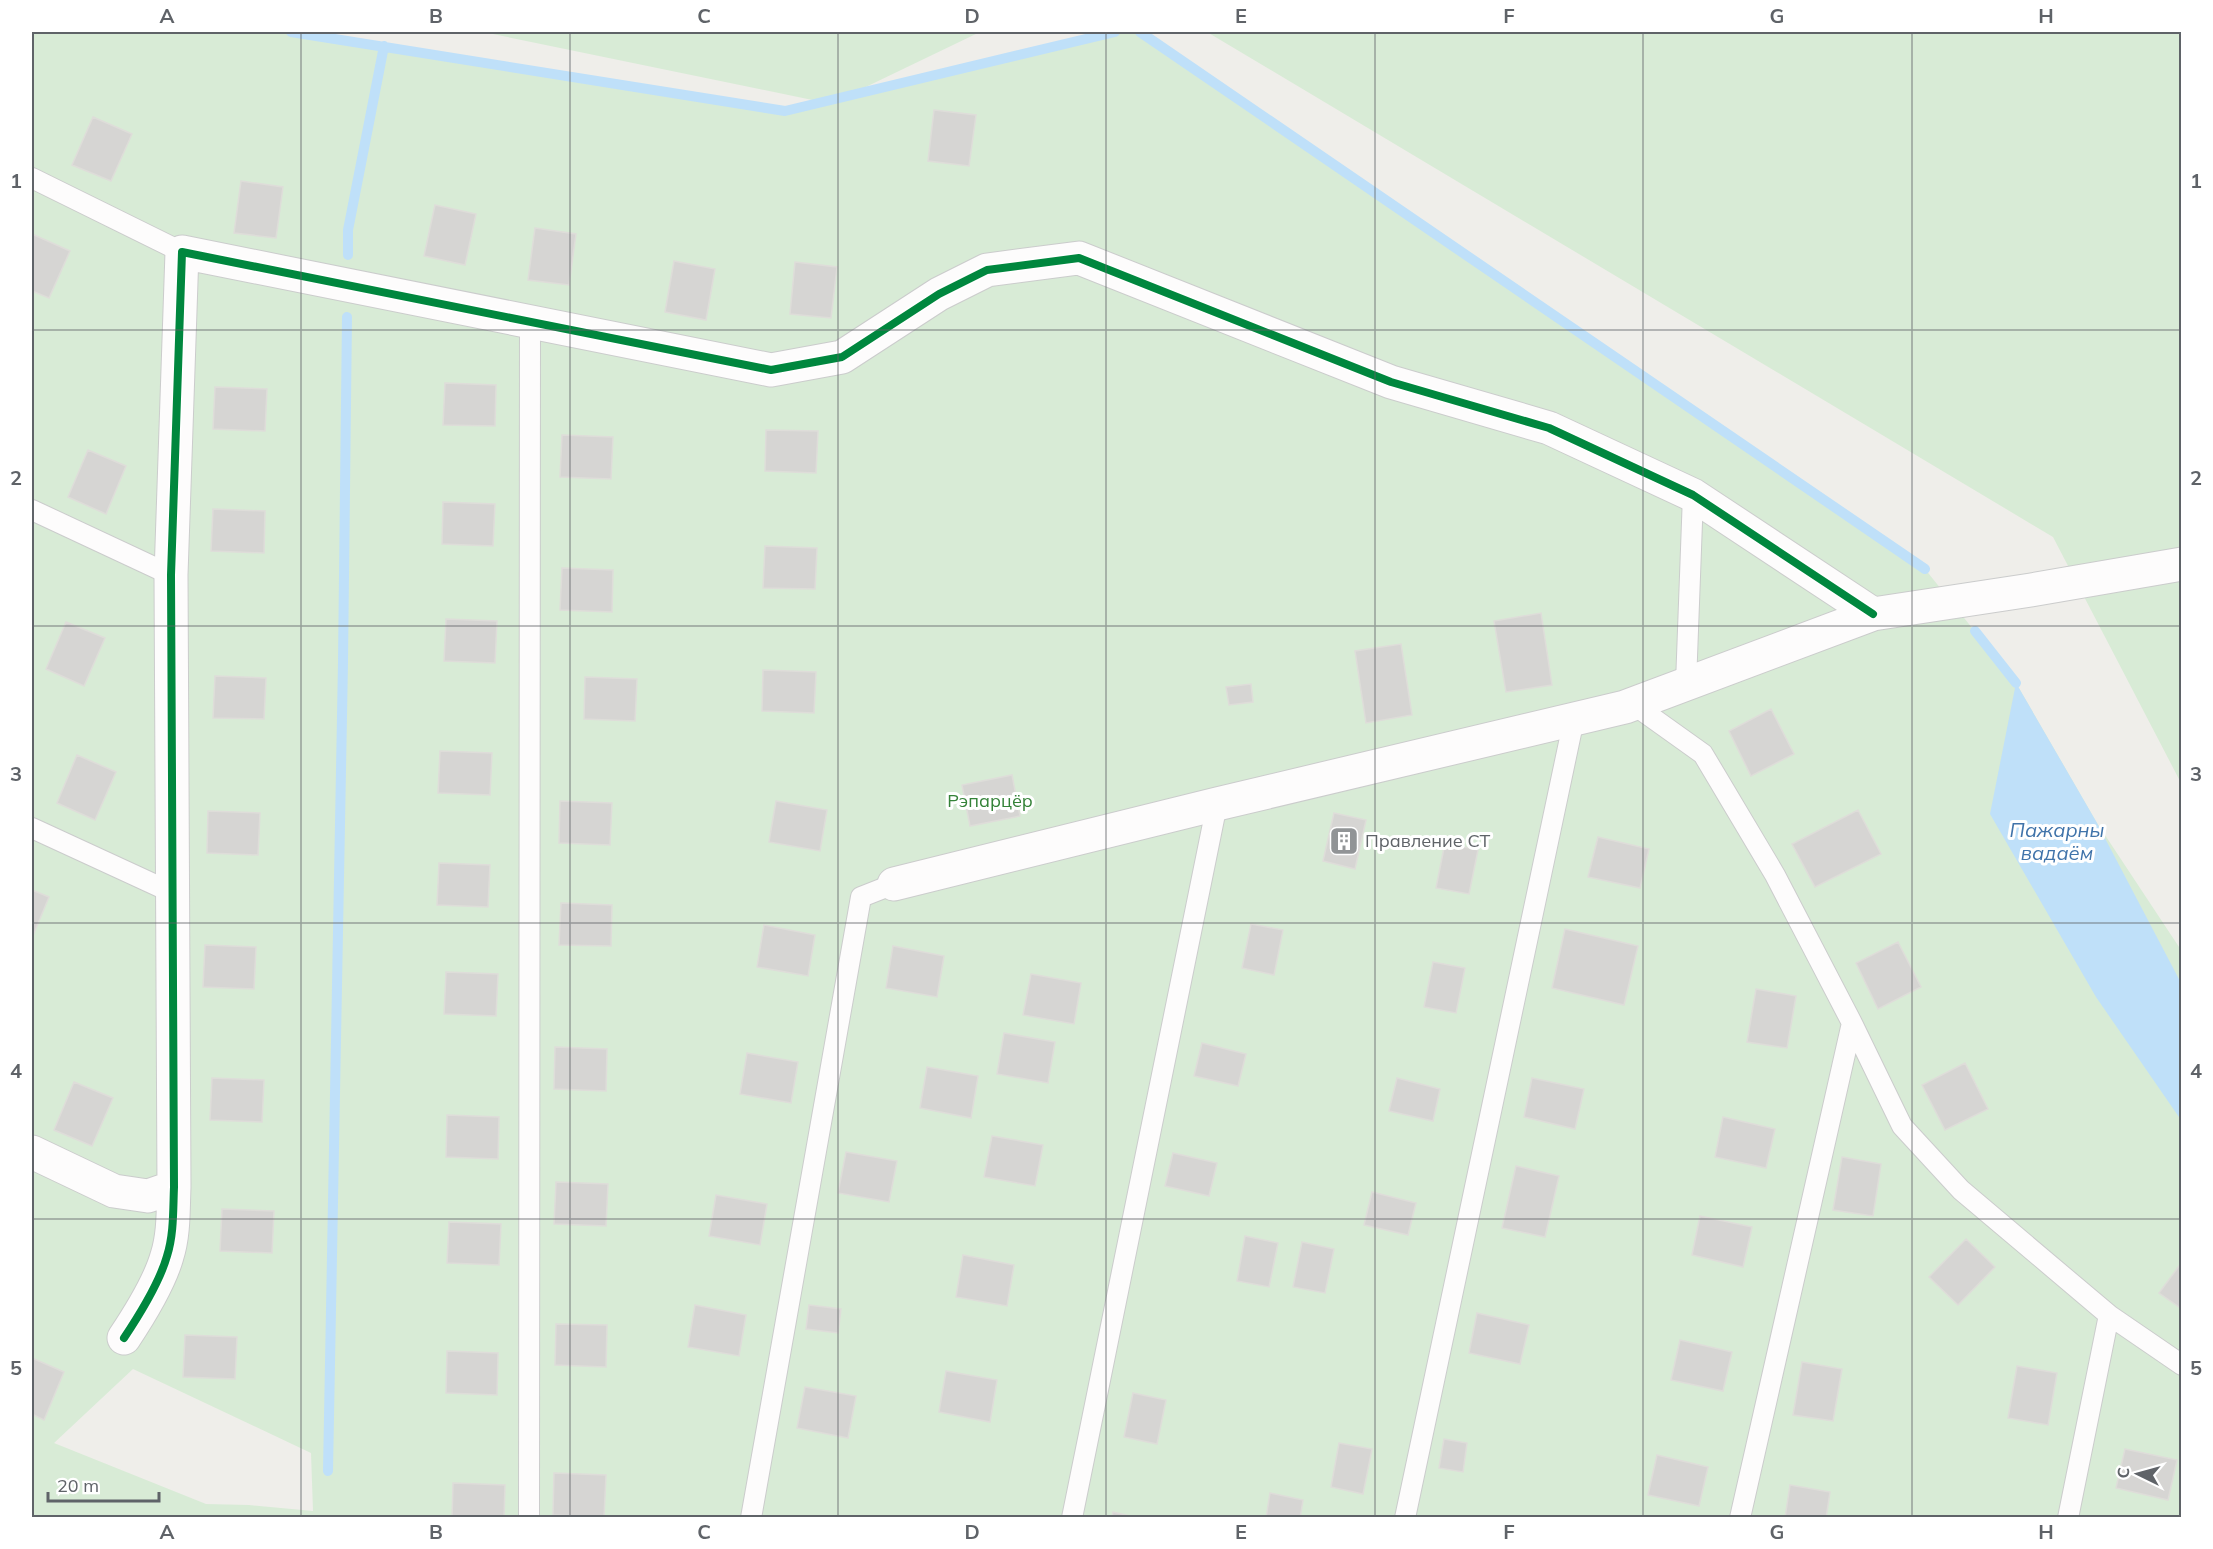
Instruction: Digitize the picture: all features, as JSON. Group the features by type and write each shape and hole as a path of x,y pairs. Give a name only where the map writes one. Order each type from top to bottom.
{"street":[{"path":"124,1338 138,1318 167,1257 172,1229 174,1187 171,575 182,252 771,370 842,357 939,294 987,270 1079,258 1391,382 1549,428 1693,495 1873,614"},
{"path":"894,884 1633,704 1873,614 2181,564"},
{"path":"32,1152 114,1191 148,1196 174,1187"}],"lane":[{"path":"32,178 182,252"},
{"path":"529,1518 530,323"},
{"path":"1686,684 1693,495"},
{"path":"32,510 171,575"},
{"path":"1633,704 1703,754 1775,875 1852,1023 1902,1126 1961,1190 2109,1315 2181,1365"},
{"path":"1405,1518 1574,719"},
{"path":"1072,1518 1217,804"},
{"path":"32,828 173,892"},
{"path":"751,1518 861,897 894,884"},
{"path":"1740,1518 1852,1023"},
{"path":"2068,1518 2109,1315"}],"green space":[{"name":"Рэпарцёр","path":"32,32 291,32 785,111 822,102 483,32 980,32 847,96 1115,32 1140,32 1925,569 2016,683 2097,823 2181,950 2181,1517 32,1517","holes":["133,1369 311,1453 313,1511 249,1505 206,1504 54,1443"]},
{"path":"1207,32 2181,32 2181,783 2053,537"}],"water":[{"name":"Пажарны вадаём","path":"2016,683 2097,823 2181,983 2181,1120 2096,997 1990,814"}],"building":[{"path":"934,110 976,115 969,166 928,161"},
{"path":"93,117 132,134 111,181 72,165"},
{"path":"241,181 283,187 276,238 234,233"},
{"path":"435,205 476,214 465,265 424,256"},
{"path":"535,228 576,234 569,285 528,280"},
{"path":"32,234 70,251 49,298 32,291"},
{"path":"674,261 715,269 706,320 665,312"},
{"path":"795,262 837,267 831,318 790,314"},
{"path":"445,383 496,385 495,426 443,425"},
{"path":"215,387 267,389 265,431 213,429"},
{"path":"766,430 818,431 816,473 765,471"},
{"path":"562,435 613,437 611,479 560,477"},
{"path":"88,450 126,466 106,514 68,497"},
{"path":"443,502 495,504 493,546 442,544"},
{"path":"213,509 265,511 264,553 211,551"},
{"path":"765,546 817,548 815,589 763,588"},
{"path":"562,568 613,570 612,612 560,610"},
{"path":"1541,613 1552,685 1506,692 1494,621"},
{"path":"446,619 497,621 495,663 444,661"},
{"path":"66,622 105,638 84,686 46,669"},
{"path":"1401,644 1412,715 1366,723 1355,651"},
{"path":"763,670 816,672 814,713 762,711"},
{"path":"215,676 266,678 264,719 213,718"},
{"path":"585,677 637,679 635,721 584,719"},
{"path":"1251,684 1253,702 1229,705 1226,687"},
{"path":"1771,709 1794,754 1751,776 1729,731"},
{"path":"440,751 492,753 490,795 438,793"},
{"path":"77,755 116,772 95,820 57,803"},
{"path":"1012,775 1020,816 970,826 962,785"},
{"path":"560,801 612,803 610,845 559,843"},
{"path":"776,801 827,810 820,851 769,842"},
{"path":"1858,810 1881,854 1815,887 1792,844"},
{"path":"208,811 260,813 258,855 207,853"},
{"name":"Правление СТ","path":"1334,813 1366,820 1355,869 1323,861"},
{"path":"1598,837 1649,849 1640,888 1588,877"},
{"path":"1445,843 1478,850 1469,894 1436,888"},
{"path":"439,863 490,865 488,907 437,905"},
{"path":"32,890 49,897 32,938"},
{"path":"561,903 612,905 611,946 559,945"},
{"path":"1251,924 1283,930 1274,975 1242,968"},
{"path":"764,925 815,935 808,976 757,967"},
{"path":"1565,929 1638,946 1624,1005 1552,988"},
{"path":"1898,942 1921,987 1878,1009 1856,963"},
{"path":"205,945 256,947 254,989 203,987"},
{"path":"893,946 944,956 937,997 886,988"},
{"path":"1433,962 1465,968 1456,1013 1424,1007"},
{"path":"446,972 498,974 496,1016 444,1014"},
{"path":"1031,974 1081,983 1074,1024 1023,1015"},
{"path":"1756,989 1796,996 1787,1048 1747,1042"},
{"path":"1004,1033 1055,1042 1048,1083 997,1074"},
{"path":"1202,1043 1246,1054 1238,1086 1194,1076"},
{"path":"555,1047 607,1049 606,1091 554,1089"},
{"path":"747,1053 798,1062 791,1103 740,1094"},
{"path":"1965,1063 1988,1109 1945,1130 1922,1085"},
{"path":"927,1067 978,1076 971,1118 920,1108"},
{"path":"212,1078 264,1080 262,1122 210,1120"},
{"path":"1397,1078 1440,1089 1433,1121 1389,1111"},
{"path":"1532,1078 1584,1089 1575,1129 1524,1117"},
{"path":"74,1082 113,1098 92,1146 54,1130"},
{"path":"447,1115 499,1117 498,1159 446,1157"},
{"path":"1723,1117 1775,1129 1766,1168 1715,1157"},
{"path":"992,1136 1043,1145 1035,1186 984,1177"},
{"path":"846,1152 897,1161 889,1202 838,1193"},
{"path":"1173,1153 1217,1163 1209,1196 1165,1186"},
{"path":"1842,1157 1881,1164 1873,1216 1833,1210"},
{"path":"1516,1166 1559,1176 1545,1237 1502,1228"},
{"path":"556,1182 608,1184 606,1226 554,1224"},
{"path":"1372,1192 1416,1203 1408,1235 1364,1225"},
{"path":"716,1195 767,1204 760,1245 709,1236"},
{"path":"222,1209 274,1211 272,1253 220,1251"},
{"path":"1700,1216 1752,1227 1743,1267 1692,1255"},
{"path":"449,1222 501,1224 499,1265 447,1263"},
{"path":"1245,1236 1278,1243 1269,1287 1237,1281"},
{"path":"1966,1239 1995,1267 1958,1305 1929,1277"},
{"path":"1302,1242 1334,1249 1325,1293 1293,1287"},
{"path":"963,1255 1014,1265 1007,1306 956,1297"},
{"path":"2182,1262 2182,1309 2159,1293"},
{"path":"695,1305 746,1315 739,1356 688,1347"},
{"path":"809,1305 841,1309 838,1333 806,1329"},
{"path":"1477,1313 1529,1325 1520,1364 1469,1353"},
{"path":"556,1324 607,1325 606,1367 555,1365"},
{"path":"185,1335 237,1337 235,1379 183,1377"},
{"path":"1680,1340 1732,1352 1723,1391 1671,1380"},
{"path":"447,1351 498,1353 497,1395 446,1393"},
{"path":"32,1358 64,1372 44,1420 32,1414"},
{"path":"1802,1362 1842,1369 1833,1421 1793,1415"},
{"path":"2017,1366 2057,1373 2048,1425 2008,1418"},
{"path":"946,1371 997,1380 990,1422 939,1412"},
{"path":"805,1387 856,1396 848,1438 797,1428"},
{"path":"1133,1393 1166,1400 1157,1444 1124,1437"},
{"path":"1444,1439 1467,1443 1463,1472 1439,1468"},
{"path":"1339,1443 1372,1449 1363,1494 1331,1487"},
{"path":"2125,1449 2177,1460 2168,1500 2116,1488"},
{"path":"1657,1455 1708,1467 1699,1506 1648,1495"},
{"path":"554,1473 606,1475 604,1517 553,1515"},
{"path":"453,1483 505,1485 504,1518 452,1518"},
{"path":"1790,1485 1830,1492 1826,1518 1785,1518"},
{"path":"1270,1493 1303,1500 1300,1518 1266,1518"},
{"path":"1113,1512 1138,1518 1112,1518"}],"waterway":[{"path":"291,32 785,111 1115,32"},
{"path":"1140,32 1925,569"},
{"path":"348,255 348,230 384,46"},
{"path":"328,1471 347,317"},
{"path":"1975,631 2016,683"}],"cycle path":[{"path":"124,1338 164,1266 173,1222 171,575 182,252 771,370 842,357 939,294 987,270 1079,258 1391,382 1549,428 1693,495 1873,614"}],"place":[{"name":"Правление СТ","path":"1344,841"}]}
